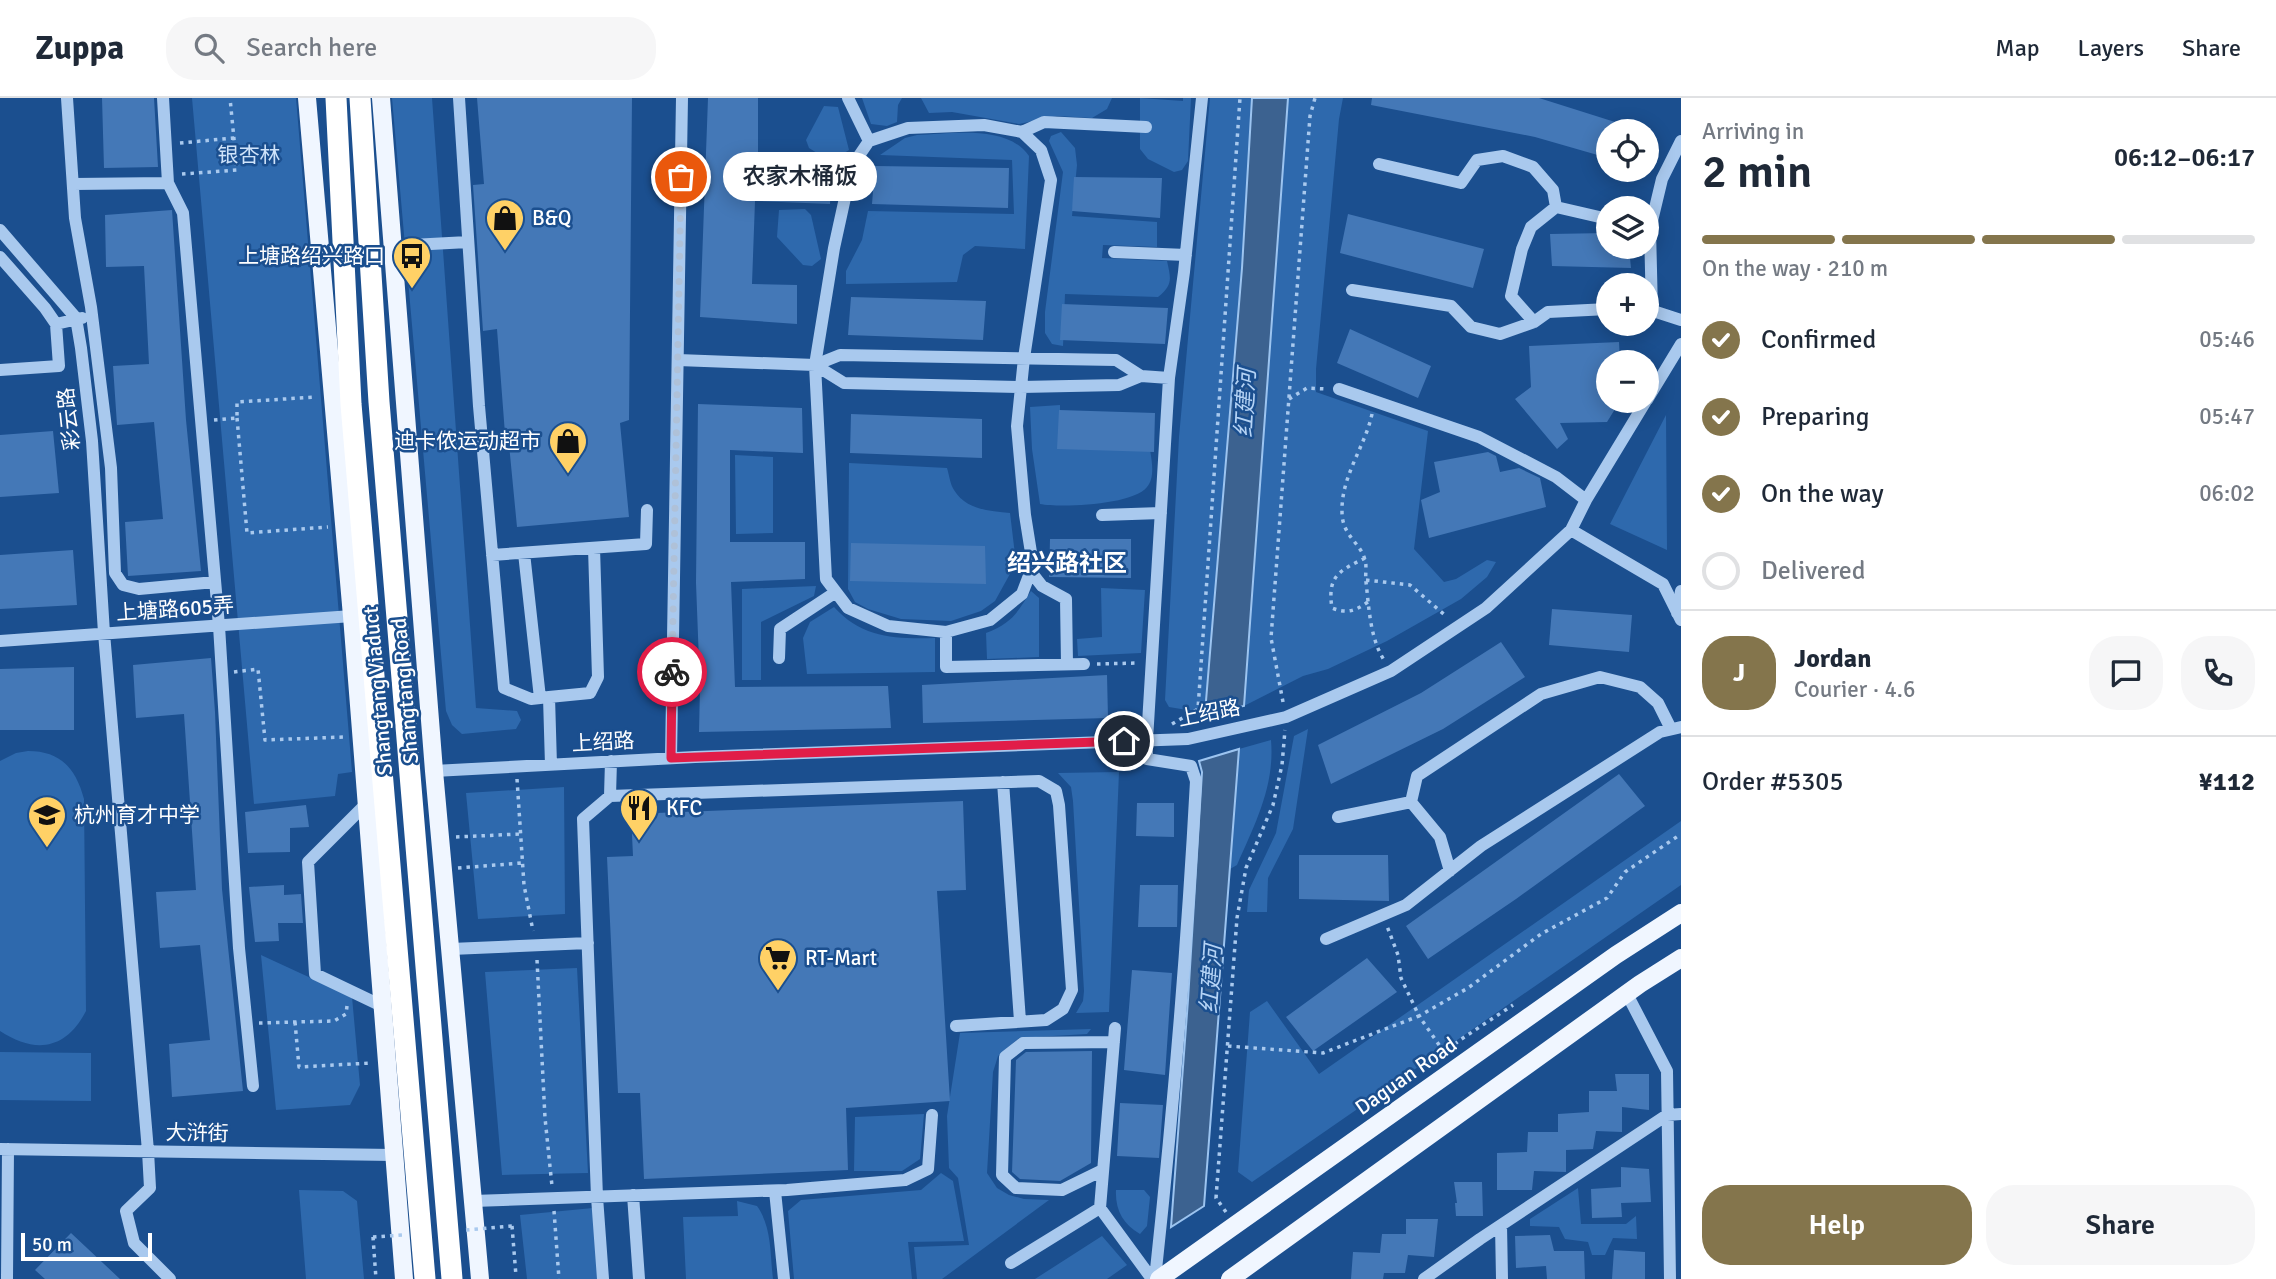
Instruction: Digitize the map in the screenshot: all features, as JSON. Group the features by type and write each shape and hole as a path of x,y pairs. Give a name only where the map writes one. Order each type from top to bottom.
{"highway":[{"name":"Shangtang Viaduct","path":"336,98 351,404 425,1279"},
{"name":"Shangtang Viaduct","path":"360,98 379,402 452,1279"}],"main road":[{"path":"307,98 345,526 404,1279"},
{"name":"Shangtang Road","path":"382,98 434,771 480,1279"},
{"name":"Daguan Road","path":"1155,1279 1616,955 1681,913"},
{"path":"1230,1279 1681,958"}],"street":[{"path":"67,98 75,218 93,317 111,477 115,573 123,585 139,589 215,582"},
{"path":"163,98 168,179 183,213 219,626 239,948 253,1086"},
{"path":"458,98 504,688 531,699 590,693 598,677 594,548"},
{"path":"671,758 682,98"},
{"path":"848,98 869,141"},
{"path":"1155,1279 1166,1187 1188,933 1196,781 1191,766 1147,759 1147,740 1170,378 1202,98"},
{"path":"1022,132 1044,122 1146,127"},
{"path":"984,125 1022,132 1041,150 1051,180 1024,358 1017,426 1025,515 1033,565 1022,594 990,620 946,632 888,626 848,608 826,579 815,365 834,248 852,166 869,141 908,128 984,125"},
{"path":"1657,196 1662,179 1681,141"},
{"path":"1379,164 1461,183 1477,160 1503,156 1533,167 1553,190 1556,207"},
{"path":"73,184 168,179"},
{"path":"1556,207 1596,216"},
{"path":"1534,322 1511,296 1522,249 1531,227 1556,207"},
{"path":"0,230 76,318"},
{"path":"393,246 468,242"},
{"path":"1114,252 1186,255"},
{"path":"0,257 56,324 59,366 0,370"},
{"path":"1352,290 1451,306 1471,327 1500,334 1534,322 1548,312 1596,310"},
{"path":"1659,313 1681,320"},
{"path":"56,324 76,318 93,317"},
{"name":"彩云路","path":"76,318 94,477 104,633 148,1151 150,1188 126,1211 134,1243 170,1279"},
{"name":"上绍路","path":"1659,379 1681,344"},
{"path":"678,360 815,365 840,355 1116,360 1141,376"},
{"path":"815,365 844,383 1021,387 1119,385 1141,376 1170,378"},
{"path":"1339,389 1479,437 1556,477 1586,500"},
{"name":"上绍路","path":"434,771 671,758 1188,739 1286,717 1391,671 1486,608 1572,530 1586,500 1638,413"},
{"path":"94,477 111,477"},
{"path":"492,555 646,544 647,510"},
{"path":"1102,516 1161,513"},
{"path":"1572,530 1663,584 1679,617"},
{"path":"524,553 545,698 551,765"},
{"path":"1031,572 1042,586 1066,599 1067,664"},
{"path":"1679,617 1681,591"},
{"path":"779,658 780,629 836,592"},
{"name":"上塘路605弄","path":"0,641 352,615"},
{"path":"946,632 946,667 1084,664"},
{"path":"1326,939 1406,905 1481,846 1660,732 1676,728 1658,703 1640,687 1600,677 1541,694 1416,776 1411,802"},
{"path":"610,796 611,761"},
{"path":"603,1279 597,1196 583,819 610,796 1039,781 1056,791 1072,990 1063,1009 1046,1020 956,1026"},
{"path":"1003,782 1020,1021"},
{"path":"1338,817 1411,802"},
{"path":"1411,802 1440,837 1450,871"},
{"path":"366,804 308,862 315,974 382,1006"},
{"path":"450,949 588,943"},
{"path":"1627,994 1667,1071 1670,1279"},
{"path":"1115,1028 1100,1208 1155,1279"},
{"path":"1103,1170 1062,1190 1016,1188 1002,1175 1005,1057 1023,1044 1114,1042"},
{"path":"1424,1279 1500,1225 1667,1115 1681,1114"},
{"path":"473,1201 775,1191 905,1180 928,1169 932,1115"},
{"path":"4,1149 8,1279"},
{"name":"大浒街","path":"4,1149 393,1155"},
{"path":"775,1191 784,1279"},
{"path":"633,1195 639,1279"},
{"path":"1012,1263 1100,1208"},
{"path":"1500,1225 1502,1279"}],"path":[{"path":"168,179 237,170 230,98"},
{"path":"1147,740 1198,709 1240,98"},
{"path":"1236,1224 1216,1198 1237,918 1246,868 1273,804 1282,765 1286,717 1271,638 1310,116 1315,98"},
{"path":"166,144 234,138"},
{"path":"1289,399 1307,388 1339,389"},
{"path":"333,396 237,402 247,533 345,526"},
{"path":"1374,401 1369,426 1354,458 1342,513 1347,534 1365,558 1375,646 1391,671"},
{"path":"201,421 237,418"},
{"path":"1365,558 1342,569 1332,581 1330,593 1332,608 1344,613 1369,602"},
{"path":"1366,580 1410,585 1458,627"},
{"path":"1084,664 1151,663"},
{"path":"222,673 258,669 265,740 361,736"},
{"path":"516,766 522,863 536,946 545,1118 559,1279"},
{"path":"440,838 520,834"},
{"path":"1228,1046 1323,1053 1419,1016 1468,988 1541,934 1607,898 1625,872 1681,834"},
{"path":"443,870 522,863"},
{"path":"1382,915 1398,955 1401,978 1419,1016 1456,1069"},
{"path":"247,1023 334,1021 346,1014 348,990"},
{"path":"295,1022 299,1067 386,1062"},
{"path":"512,1226 516,1276"},
{"path":"373,1237 376,1279"}],"green space":[{"name":"银杏林","path":"192,98 296,98 352,772 338,774 335,796 254,804"},
{"path":"392,98 432,98 476,708 517,711 521,720 516,729 462,734 452,725 446,711"},
{"path":"862,98 902,98 898,105 897,122 887,126 871,124"},
{"path":"921,98 1112,98 1107,109 1092,118 1057,116 1019,124 952,112 929,113"},
{"path":"1140,98 1183,101 1183,98 1191,98 1188,161 1182,170 1174,172 1148,159 1140,149"},
{"path":"1210,98 1252,98 1242,268 1205,713 1169,707 1165,700 1179,437"},
{"path":"1288,98 1343,98 1316,369 1316,392 1428,431 1414,549 1444,582 1456,579 1487,560 1496,562 1487,577 1461,599 1387,641 1328,669 1303,676 1244,706"},
{"path":"824,106 838,107 849,150 841,155 817,153 809,148 806,140"},
{"path":"1061,132 1075,148 1077,165 1072,216 1157,222 1157,247 1103,245 1102,258 1167,261 1170,277 1166,289 1158,297 1065,294 1063,346 1052,344 1045,333 1045,312 1063,172 1049,141 1051,136"},
{"path":"917,135 993,135 1019,146 1029,156 1025,249 975,246 963,255 957,282 846,284 846,271 862,240 868,211 1014,214 1012,160 880,155 905,138"},
{"path":"805,209 811,215 821,259 812,266 803,265 777,237 779,210"},
{"path":"1060,405 1060,417 1148,438 1152,476 1147,487 1127,498 1096,504 1040,504 1032,449 1030,407"},
{"path":"1666,415 1667,550 1610,524"},
{"path":"735,455 773,457 773,533 736,534"},
{"path":"849,463 947,468 953,488 965,502 979,508 1010,513 1016,563 995,601 981,611 951,621 901,619 855,602 848,589"},
{"path":"816,586 814,596 761,622 761,680 742,680 742,589"},
{"path":"1101,588 1145,590 1141,653 1078,656 1077,639 1102,637"},
{"path":"1031,591 1039,598 1039,657 987,659 986,633 1013,616"},
{"path":"834,607 868,631 893,637 935,638 935,672 807,674 803,638 810,622"},
{"path":"1308,729 1293,829 1268,878 1267,912 1247,912 1249,890 1276,833 1294,736"},
{"path":"1271,740 1267,789 1237,865 1230,869 1239,749"},
{"path":"28,751 50,754 65,764 77,779 84,799 86,1011 69,1034 59,1041 37,1045 25,1043 0,1031 0,761 16,753"},
{"path":"1119,772 1109,1012 1076,1013 1083,1001 1084,991 1073,801 1071,787 1058,773"},
{"path":"564,787 565,914 478,919 466,793"},
{"path":"1681,821 1681,885 1252,1182 1238,1172 1250,1012 1267,1001 1319,1074"},
{"path":"261,955 352,997 360,1085 350,1105 276,1110"},
{"path":"577,968 588,1173 502,1175 485,972"},
{"path":"1091,1029 1087,1034 1019,1038 998,1056 993,1072 987,1173 997,1188 1009,1195 1024,1199 1049,1200 942,1279 917,1279 914,1247 969,1245 958,1178 949,1168 947,1116 960,1033"},
{"path":"0,1052 91,1053 91,1101 0,1100"},
{"path":"924,1114 920,1159 902,1171 854,1171 855,1117"},
{"path":"941,1173 953,1181 964,1241 908,1242 912,1279 794,1279 788,1211 801,1200 921,1190"},
{"path":"1578,1188 1581,1224 1626,1224 1636,1216 1637,1239 1613,1238 1605,1255 1592,1255 1588,1242 1565,1239 1559,1227 1530,1226 1530,1219"},
{"path":"299,1190 343,1191 357,1201 364,1279 306,1279"},
{"path":"1116,1190 1144,1190 1150,1197 1147,1226 1140,1234 1121,1216"},
{"path":"737,1201 757,1206 762,1214 770,1241 773,1279 686,1279 683,1217 738,1216"},
{"path":"593,1208 599,1279 527,1279 520,1215"},
{"path":"1102,1236 1127,1265 1107,1279 1035,1279"}],"water":[{"name":"红建河","path":"1252,98 1288,98 1244,706 1205,713 1242,268"},
{"name":"红建河","path":"1239,749 1204,1206 1171,1227 1202,772 1199,761"}],"building":[{"path":"102,98 154,98 158,167 104,168"},
{"path":"477,98 632,98 629,420 620,423 629,517 517,527 508,434 505,434 497,329 483,331 473,185 484,184"},
{"path":"708,98 758,98 758,163 832,164 830,204 755,201 752,284 797,285 797,324 700,317"},
{"path":"1372,98 1539,98 1606,119 1596,119 1596,155 1535,137 1371,105"},
{"path":"875,166 1009,168 1008,208 872,204"},
{"path":"1074,177 1162,178 1160,218 1072,211"},
{"path":"172,210 186,420 201,571 128,576 125,522 163,519 154,422 117,425 113,366 149,364 144,266 106,267 105,215"},
{"path":"1348,214 1484,249 1473,288 1340,253"},
{"path":"1596,233 1596,259 1630,259 1631,268 1552,266 1550,234"},
{"path":"851,297 986,301 983,340 848,335"},
{"path":"1062,304 1168,308 1165,344 1060,340"},
{"path":"1350,329 1431,366 1418,398 1337,363"},
{"path":"1619,342 1619,350 1596,350 1596,413 1613,413 1607,422 1560,423 1568,439 1557,449 1515,399 1531,387 1529,346"},
{"path":"698,404 802,408 803,453 730,450 730,542 805,542 805,579 731,582 735,687 888,686 891,728 699,732 696,583"},
{"path":"1059,410 1155,413 1154,452 1057,449"},
{"path":"851,414 982,419 982,458 850,453"},
{"path":"53,431 59,493 0,497 0,435"},
{"path":"1488,452 1496,456 1500,472 1519,468 1540,478 1546,507 1429,538 1421,500 1440,492 1434,462"},
{"path":"1050,539 1131,539 1131,578 1049,577"},
{"path":"851,543 985,546 986,584 850,581"},
{"path":"73,550 77,605 0,609 0,555"},
{"path":"1552,609 1632,615 1629,652 1549,645"},
{"path":"1501,642 1525,677 1443,729 1331,784 1318,745 1421,693"},
{"path":"211,658 222,889 243,1091 172,1097 169,1044 210,1040 200,945 160,948 156,892 196,890 184,714 136,718 133,665"},
{"path":"74,667 74,730 0,730 0,669"},
{"path":"1107,675 1108,718 923,723 922,685"},
{"path":"1619,774 1645,806 1428,959 1406,926"},
{"name":"RT-Mart","path":"963,801 966,890 937,891 950,1101 846,1108 848,1170 644,1179 640,1093 618,1093 607,857 633,856 631,814"},
{"path":"1137,803 1174,803 1174,837 1136,836"},
{"path":"306,805 309,827 290,828 290,852 248,853 245,812"},
{"path":"1299,855 1388,855 1389,901 1299,899"},
{"path":"284,885 284,895 301,894 303,923 278,923 279,941 255,942 249,887"},
{"path":"1140,885 1178,885 1177,927 1138,927"},
{"path":"1367,958 1397,992 1313,1051 1286,1017"},
{"path":"1132,970 1172,973 1165,1075 1124,1070"},
{"path":"1092,1051 1091,1163 1060,1181 1020,1179 1012,1172 1016,1060 1026,1052"},
{"path":"1615,1074 1649,1074 1649,1110 1622,1107 1622,1132 1596,1131 1593,1149 1566,1150 1566,1172 1534,1171 1532,1190 1497,1190 1497,1153 1527,1152 1528,1132 1558,1132 1558,1114 1589,1112 1589,1091 1617,1091"},
{"path":"1120,1103 1163,1105 1159,1158 1117,1156"},
{"path":"1621,1167 1649,1169 1651,1202 1621,1203 1622,1217 1592,1218 1591,1189 1621,1187"},
{"path":"1454,1182 1482,1182 1483,1216 1456,1216"},
{"path":"1406,1219 1438,1219 1434,1257 1408,1255 1405,1273 1384,1273 1383,1279 1351,1279 1353,1252 1380,1253 1382,1234 1406,1234"},
{"path":"71,1233 120,1279 45,1279 35,1270"},
{"path":"1550,1235 1554,1251 1584,1251 1585,1279 1547,1279 1546,1266 1516,1268 1515,1236"},
{"path":"1614,1250 1645,1252 1645,1279 1612,1279"}],"way so far":[{"path":"672,672 681,177"}],"place":[{"name":"农家木桶饭","path":"681,177"},
{"name":"B&Q","path":"505,252"},
{"name":"上塘路绍兴路口","path":"412,290"},
{"name":"迪卡侬运动超市","path":"568,475"},
{"name":"KFC","path":"639,842"},
{"name":"杭州育才中学","path":"47,849"},
{"name":"RT-Mart","path":"778,992"}],"district":[{"name":"绍兴路社区","path":"1067,563"}],"route":[{"path":"672,672 671,758 1124,741"}]}
